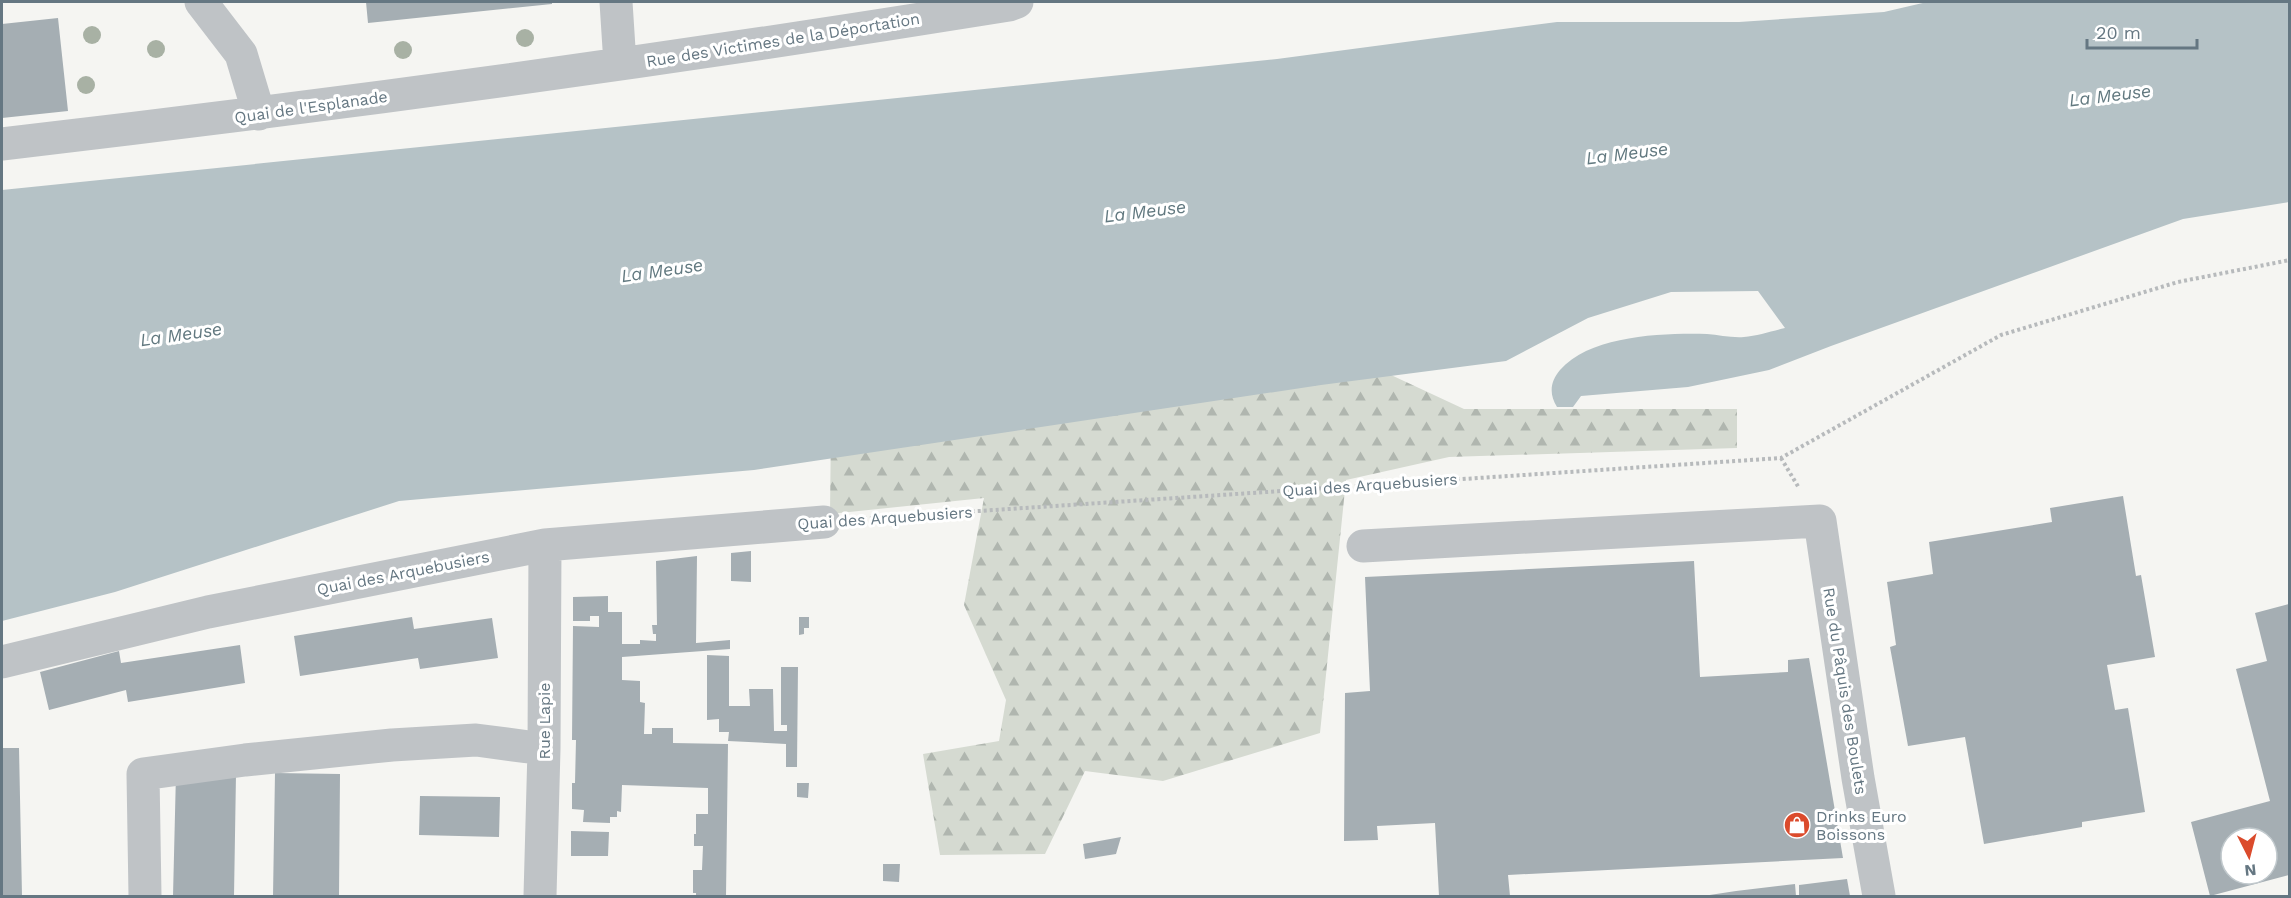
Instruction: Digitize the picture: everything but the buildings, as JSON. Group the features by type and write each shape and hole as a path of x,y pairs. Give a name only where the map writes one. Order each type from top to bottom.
{"street":[{"path":"201,2 241,54 259,114"},
{"path":"616,2 620,64"},
{"name":"Rue des Victimes de la Déportation","path":"620,64 901,22 1017,2"},
{"name":"Quai de l'Esplanade","path":"2,144 259,114 620,64"},
{"name":"Rue du Pâquis des Boulets","path":"1363,546 1820,521 1858,778 1879,897"},
{"name":"Quai des Arquebusiers","path":"2,662 208,612 545,545 824,522"},
{"name":"Rue Lapie","path":"540,897 544,749 545,545"},
{"path":"145,897 143,774 245,760 392,745 476,740 544,749"}],"path":[{"name":"Quai des Arquebusiers","path":"824,522 1781,458 2001,335 2178,282 2289,260"}],"green space":[{"path":"1316,340 1464,409 1737,409 1737,448 1449,457 1346,480 1320,733 1163,781 1085,771 1045,854 940,855 923,754 999,741 1006,700 964,605 984,498 830,514 831,427"}],"water":[{"name":"La Meuse","path":"1927,2 2289,2 2289,202 2183,219 1769,370 1688,387 1581,396 1573,407 1557,407 1552,393 1554,379 1573,358 1609,343 1629,338 1670,334 1744,337 1785,328 1758,291 1671,292 1588,318 1506,361 1321,385 754,470 399,501 115,592 2,621 2,190 1277,59 1557,22 1739,22 1884,12"}],"place":[{"name":"Drinks Euro Boissons","path":"1797,825"}]}
